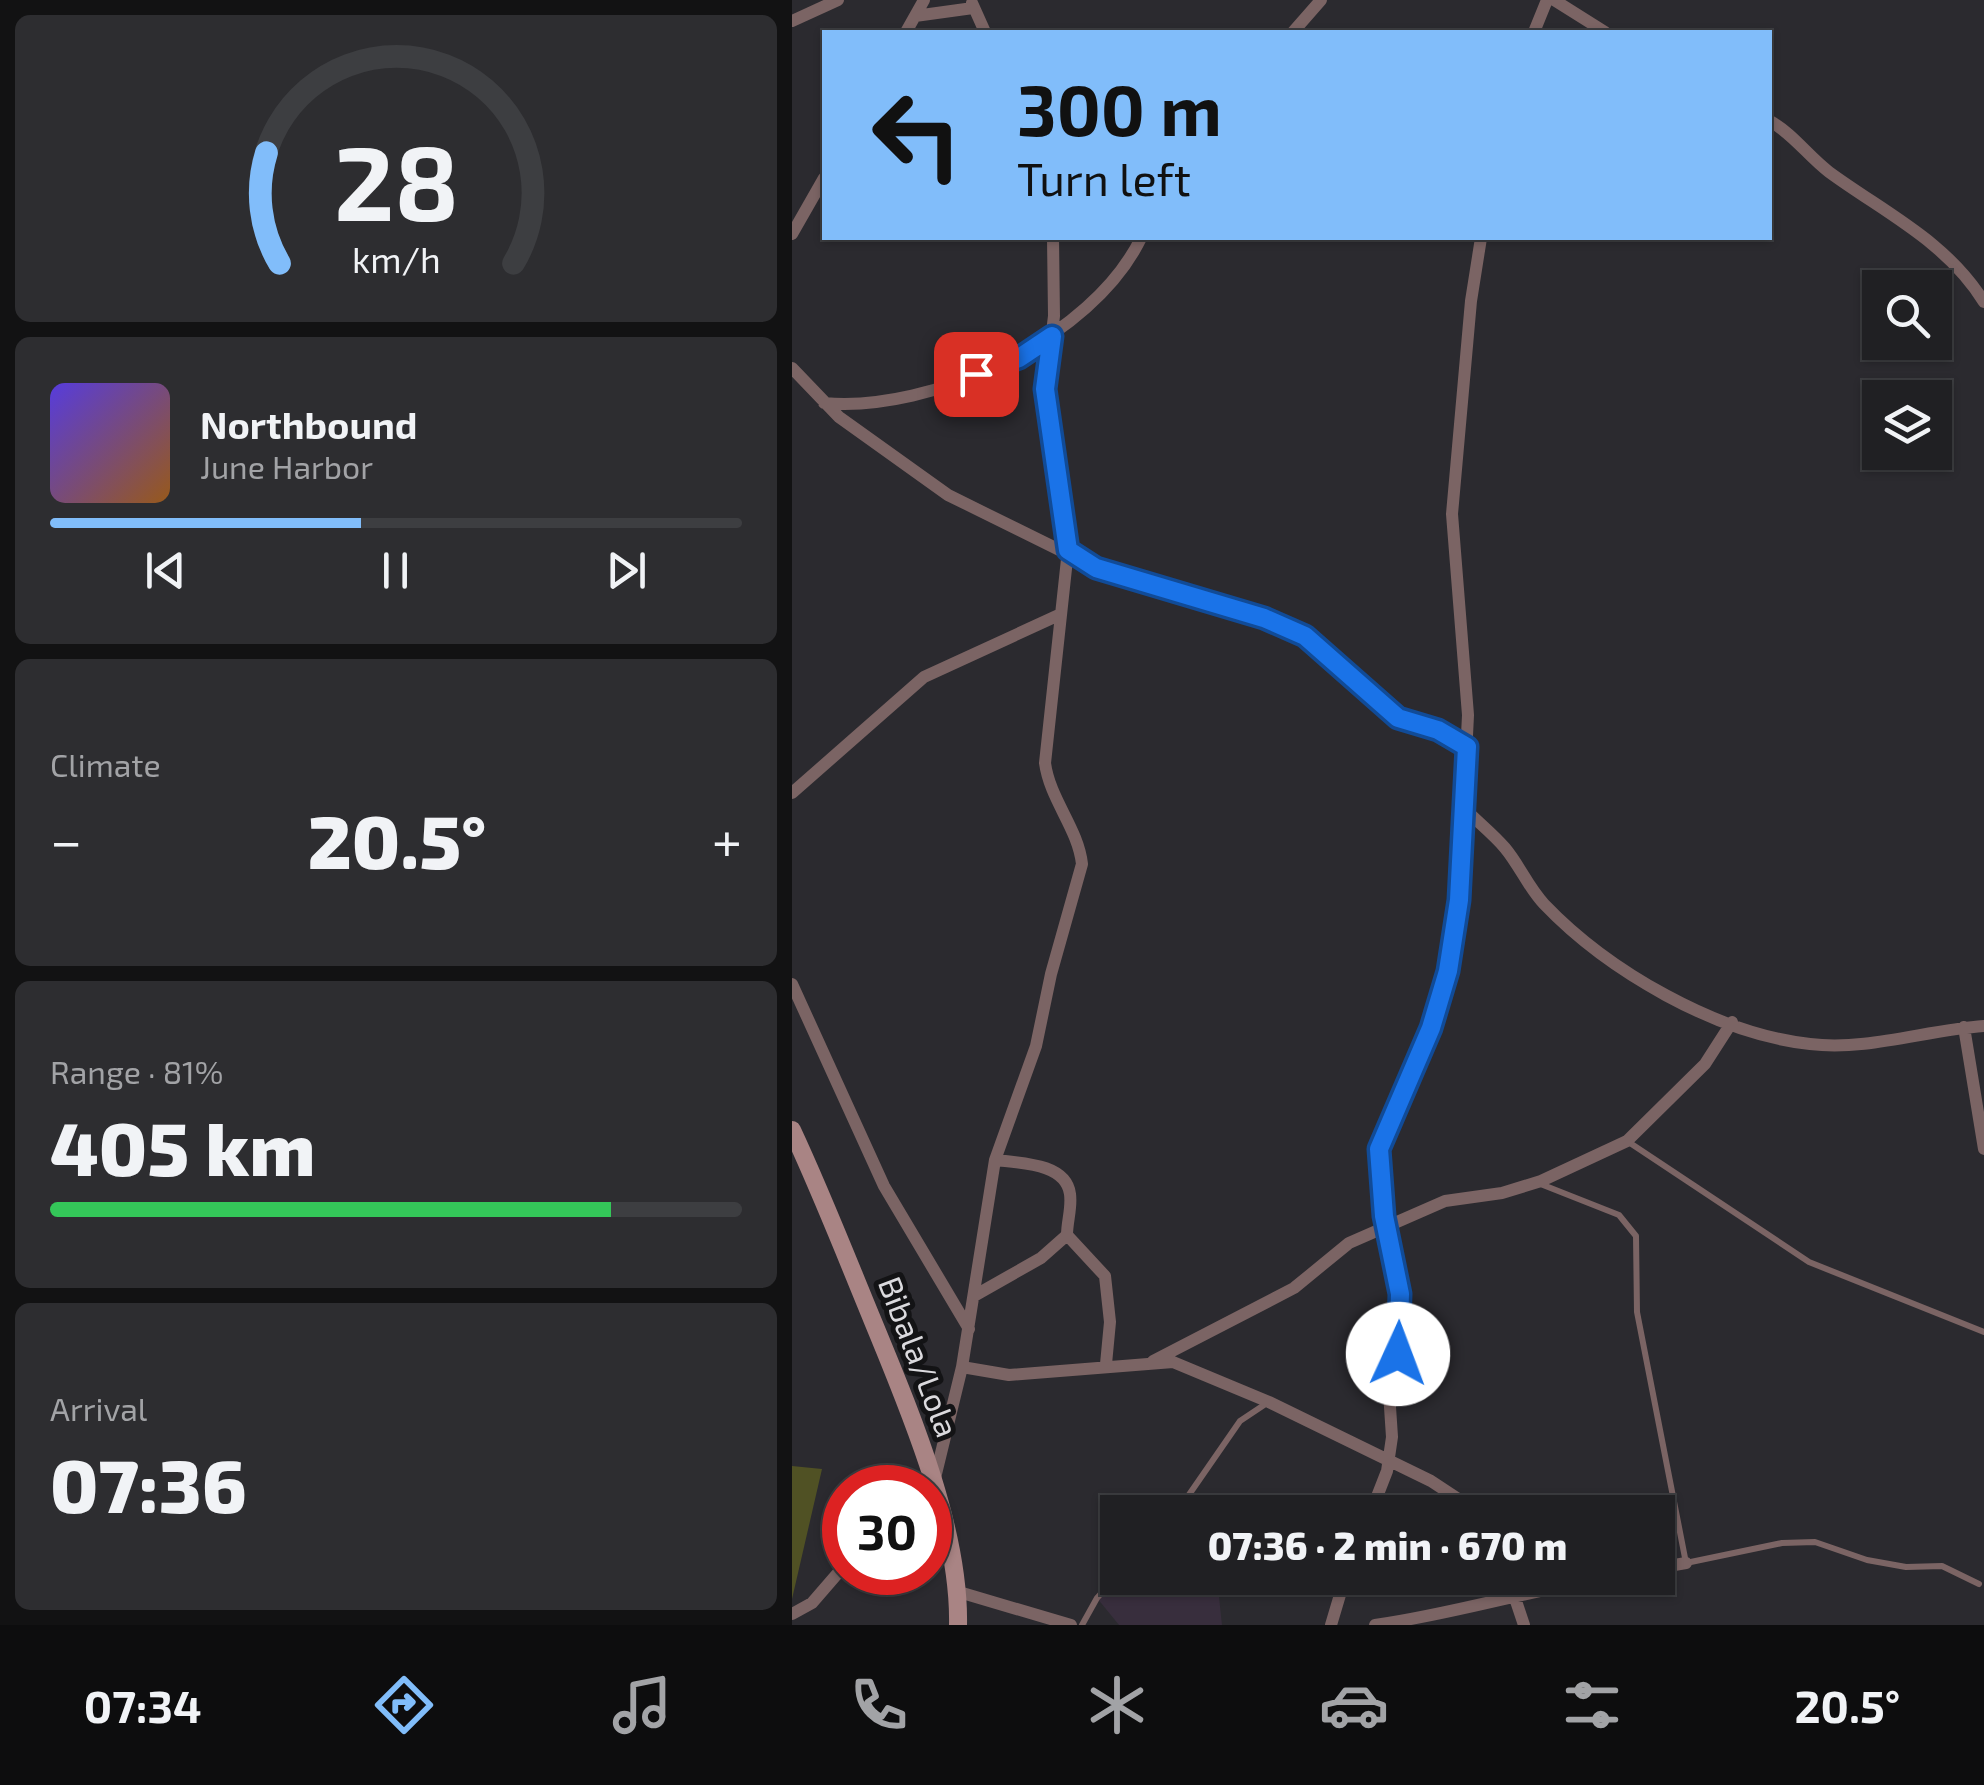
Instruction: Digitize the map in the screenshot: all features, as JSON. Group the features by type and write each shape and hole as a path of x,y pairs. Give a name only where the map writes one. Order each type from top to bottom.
{"main road":[{"name":"Bibala/Lola","path":"792,1130 904,1398 925,1465"},
{"name":"Bibala/Lola","path":"952,1565 959,1592 958,1625"}],"street":[{"path":"792,20 838,0"},
{"path":"907,30 924,0"},
{"path":"1295,30 1321,0"},
{"path":"1535,30 1551,0 1602,30"},
{"path":"915,16 972,4 984,30"},
{"path":"1772,123 1824,168 1923,234 1965,275 1984,302"},
{"path":"792,234 822,182"},
{"path":"936,1465 962,1367 996,1160 1036,1046 1051,974 1082,864 1081,850 1047,782 1045,763 1068,550 1045,389 1052,336 1053,240"},
{"path":"824,403 857,406 894,401 1019,358 1052,336 1120,269 1140,240"},
{"path":"1377,1495 1392,1437 1388,1377 1396,1364 1400,1340 1400,1294 1379,1149 1431,1028 1448,971 1466,811 1467,747 1452,514 1471,301 1481,240"},
{"path":"792,368 824,403 948,495 1068,550 1096,568 1264,618 1305,636 1398,718 1438,730 1467,747"},
{"path":"792,793 924,677 1062,614"},
{"path":"1466,811 1505,848 1546,907 1630,976 1732,1022 1810,1044 1860,1044 1984,1026"},
{"path":"792,984 884,1186 969,1329"},
{"path":"1153,1361 1294,1288 1339,1249 1388,1230 1444,1201 1502,1193 1536,1182 1627,1141 1705,1064 1732,1022"},
{"path":"1964,1027 1984,1149"},
{"path":"996,1160 1058,1174 1070,1190 1068,1234 1105,1276 1110,1322 1106,1364"},
{"path":"974,1296 1040,1258 1068,1234"},
{"path":"962,1367 1010,1375 1106,1364 1173,1362 1269,1402 1431,1480 1453,1495"},
{"path":"1675,1565 1686,1563"},
{"path":"792,1614 812,1603 822,1591"},
{"path":"959,1592 1071,1625"},
{"path":"1331,1625 1340,1595"},
{"path":"1375,1625 1435,1617 1514,1595 1524,1625"}],"lane":[{"path":"1627,1141 1808,1262 1984,1332"},
{"path":"1536,1182 1620,1215 1636,1236 1637,1312 1686,1563 1782,1543 1815,1542 1867,1560 1942,1566 1980,1584"},
{"path":"1188,1495 1240,1421 1269,1402"},
{"path":"1082,1625 1100,1594"}],"shaded area":[{"path":"792,1466 822,1469 792,1599"},
{"path":"1219,1595 1222,1625 1119,1625 1097,1598"}],"route":[{"path":"976,374 1019,358 1052,336 1045,389 1068,550 1096,568 1264,618 1305,636 1398,718 1438,730 1467,747 1459,900 1448,971 1431,1028 1402,1087 1379,1149 1384,1216 1400,1294 1398,1354"}]}
